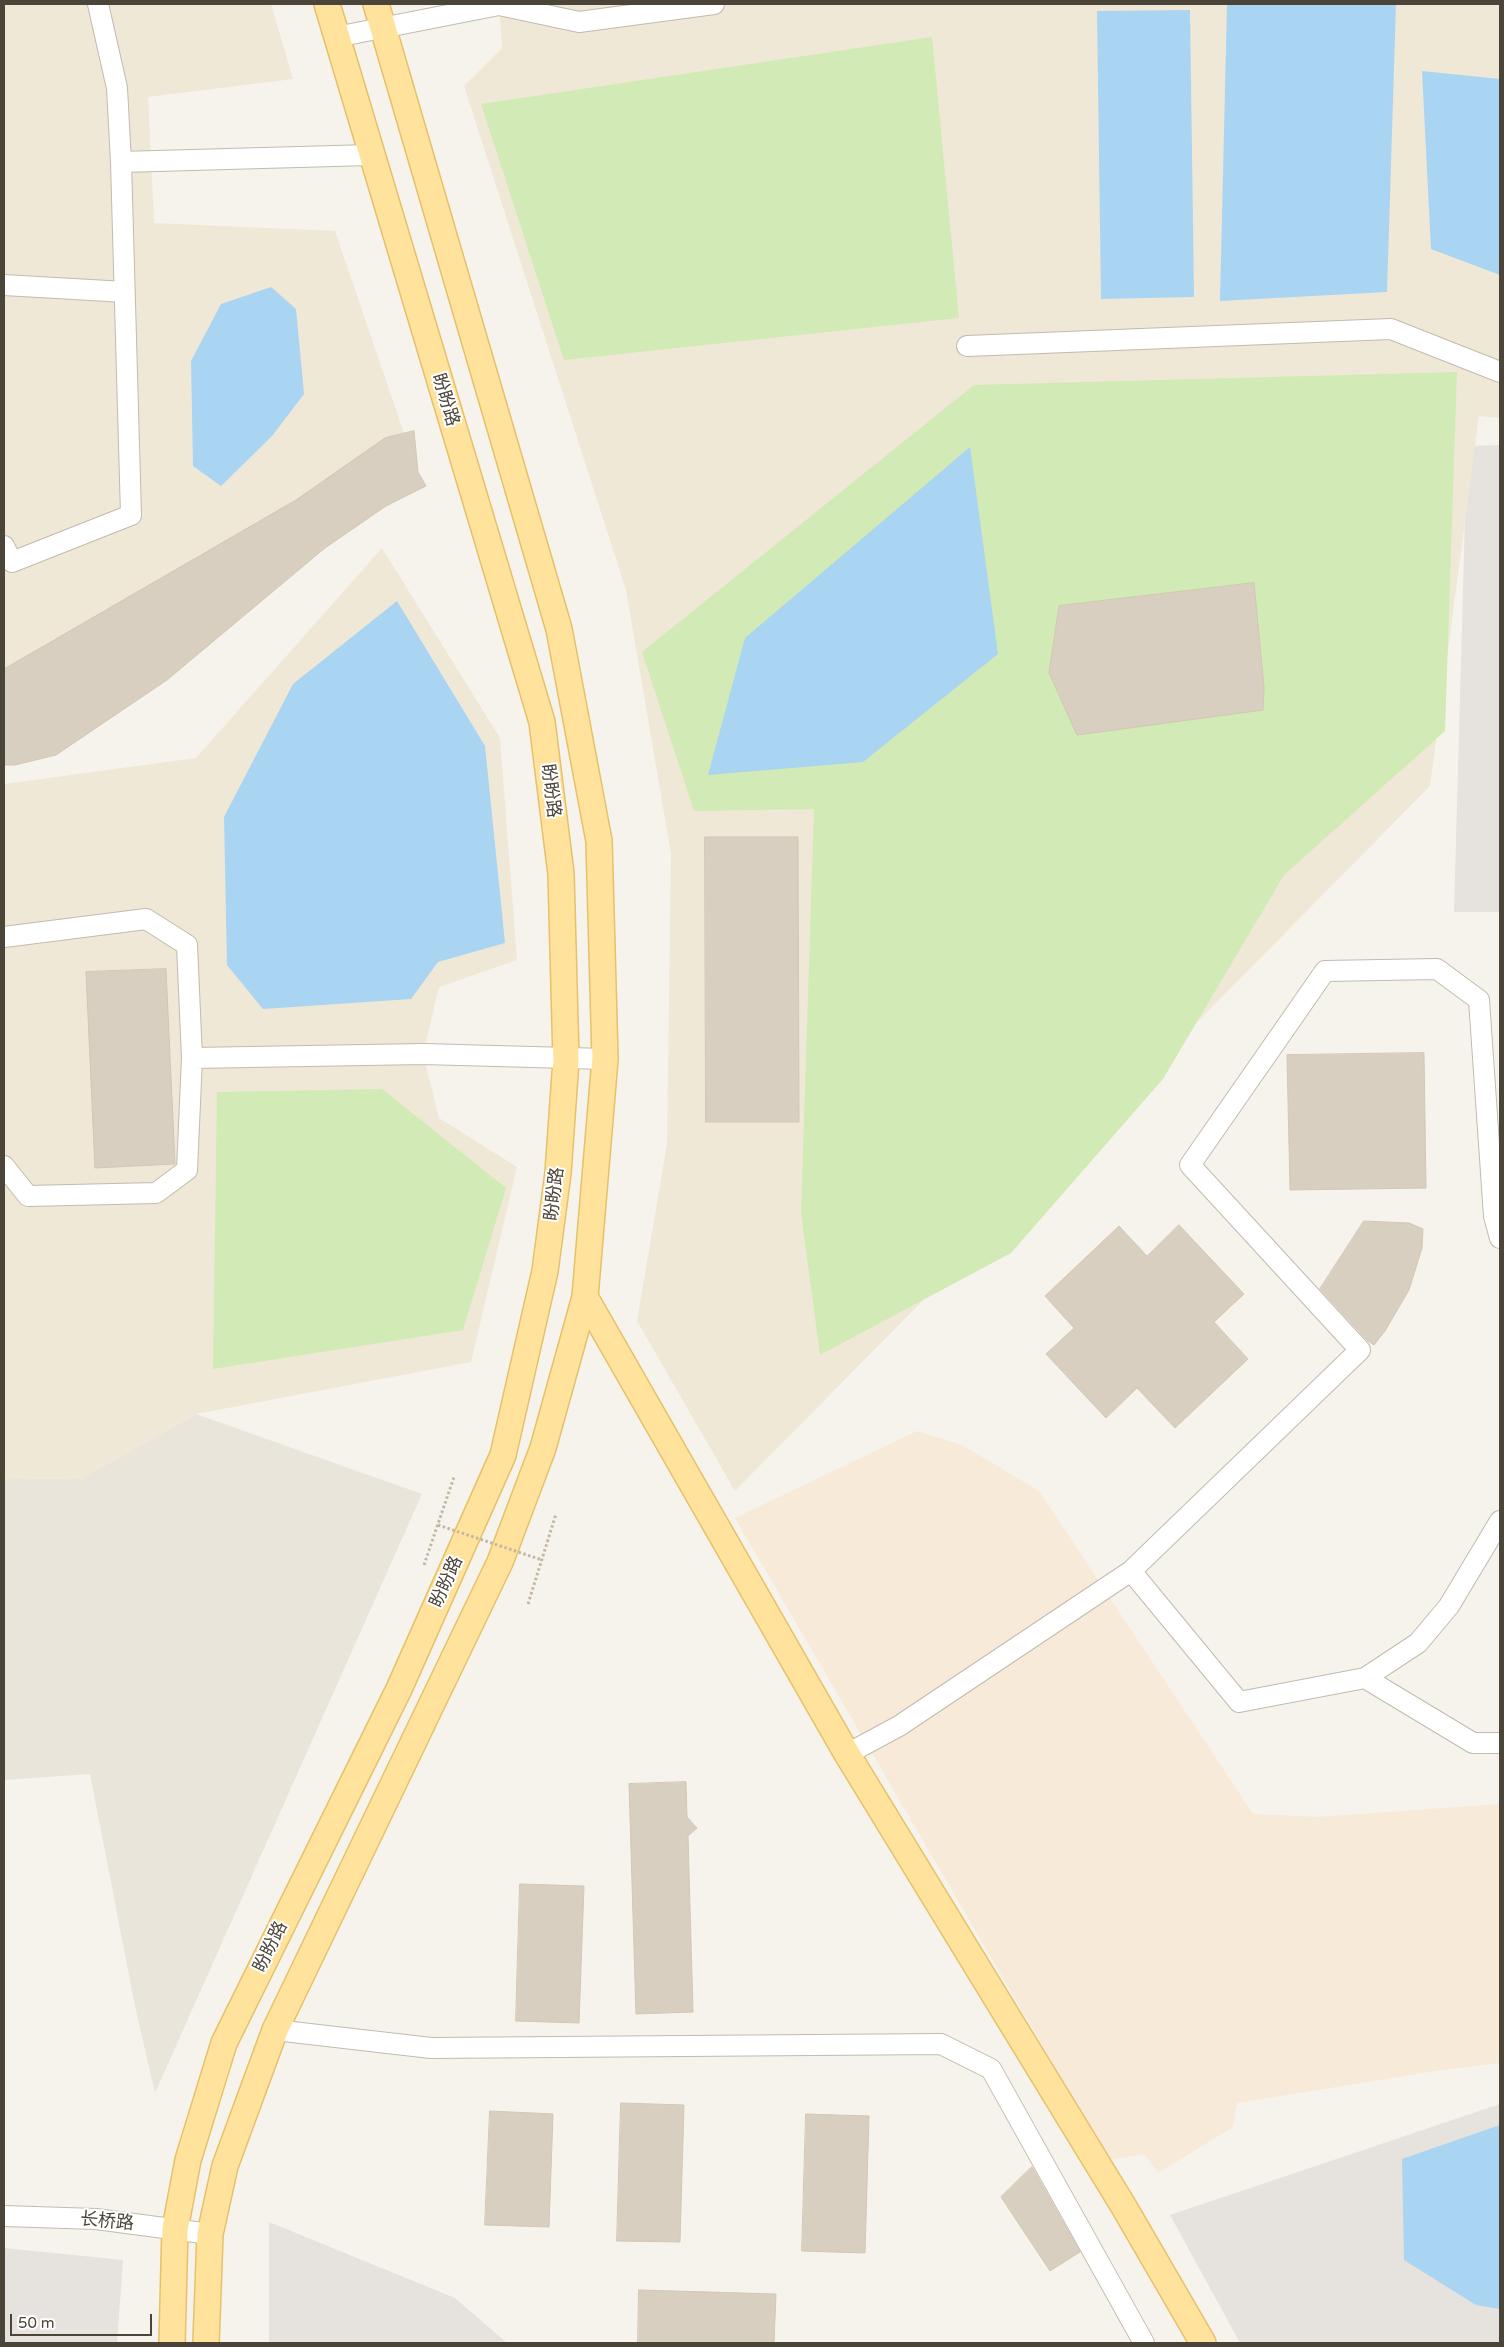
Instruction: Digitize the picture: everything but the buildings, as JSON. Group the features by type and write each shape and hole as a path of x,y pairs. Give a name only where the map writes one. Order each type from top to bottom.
{"main road":[{"name":"盼盼路","path":"172,2343 175,2229 188,2160 224,2043 399,1689 504,1455 545,1271 558,1173 566,1060 560,874 542,722 326,4"},
{"path":"206,2343 210,2234 225,2166 275,2030 500,1562 543,1448 585,1297 605,1060 599,841 559,629 379,15"},
{"path":"585,1297 847,1754 1124,2207 1203,2343"}],"street":[{"path":"4,546 12,562 131,515 121,162 117,88 98,4"},
{"path":"336,37 379,15 501,5 579,22 714,4"},
{"path":"121,162 370,155"},
{"path":"4,285 125,292"},
{"path":"968,346 1392,329 1500,372"},
{"path":"4,937 146,919 187,945 192,1058 187,1170 156,1193 28,1196 4,1166"},
{"path":"847,1754 899,1726 1131,1571 1360,1350 1190,1165 1325,971 1436,969 1479,1000 1494,1216 1500,1238"},
{"path":"192,1058 423,1054 605,1060"},
{"path":"1131,1571 1239,1702 1365,1678 1418,1643 1448,1606 1500,1522"},
{"path":"1365,1678 1473,1743 1500,1743"},
{"path":"275,2030 431,2048 941,2044 991,2068 1144,2343"},
{"name":"长桥路","path":"4,2216 96,2219 210,2234"}],"path":[{"path":"424,1564 454,1478"},
{"path":"528,1604 556,1514"},
{"path":"438,1525 542,1560"}],"shaded area":[{"path":"4,4 271,4 293,79 148,97 154,223 335,231 407,442 4,680"},
{"path":"499,4 1500,4 1500,418 1479,416 1430,786 735,1491 637,1321 667,1144 671,854 626,590 464,86 502,48"},
{"path":"1500,445 1500,912 1454,912 1467,446"},
{"path":"382,548 500,738 517,960 439,987 423,1054 439,1118 517,1167 471,1362 196,1414 80,1479 4,1478 4,784 196,758"},
{"path":"196,1414 422,1494 155,2093 135,2006 90,1774 4,1780 4,1478 80,1479"},
{"path":"917,1431 962,1445 1039,1491 1253,1814 1318,1817 1500,1804 1500,2063 1442,2070 1237,2103 1233,2127 1158,2173 1144,2154 1109,2160 735,1518"},
{"path":"1500,2104 1500,2343 1240,2343 1170,2215"},
{"path":"269,2222 455,2298 507,2343 269,2343"},
{"path":"4,2248 123,2260 117,2343 4,2343"}],"green space":[{"path":"932,37 959,318 564,360 481,104"},
{"path":"1457,372 1445,731 1284,875 1163,1079 1011,1253 820,1355 801,1213 814,809 694,811 642,652 974,385"},
{"path":"382,1089 506,1188 463,1330 213,1369 217,1092"}],"water":[{"path":"1227,4 1396,4 1387,292 1220,301"},
{"path":"1190,10 1194,297 1101,299 1097,11"},
{"path":"1422,71 1500,79 1500,275 1431,249"},
{"path":"271,287 296,309 304,394 272,436 221,486 193,466 191,361 221,304"},
{"path":"970,447 998,654 863,762 708,775 745,638"},
{"path":"397,601 485,746 505,943 438,962 411,999 263,1009 227,965 224,817 293,684"},
{"path":"1500,2125 1500,2309 1476,2305 1404,2260 1402,2159"}]}
